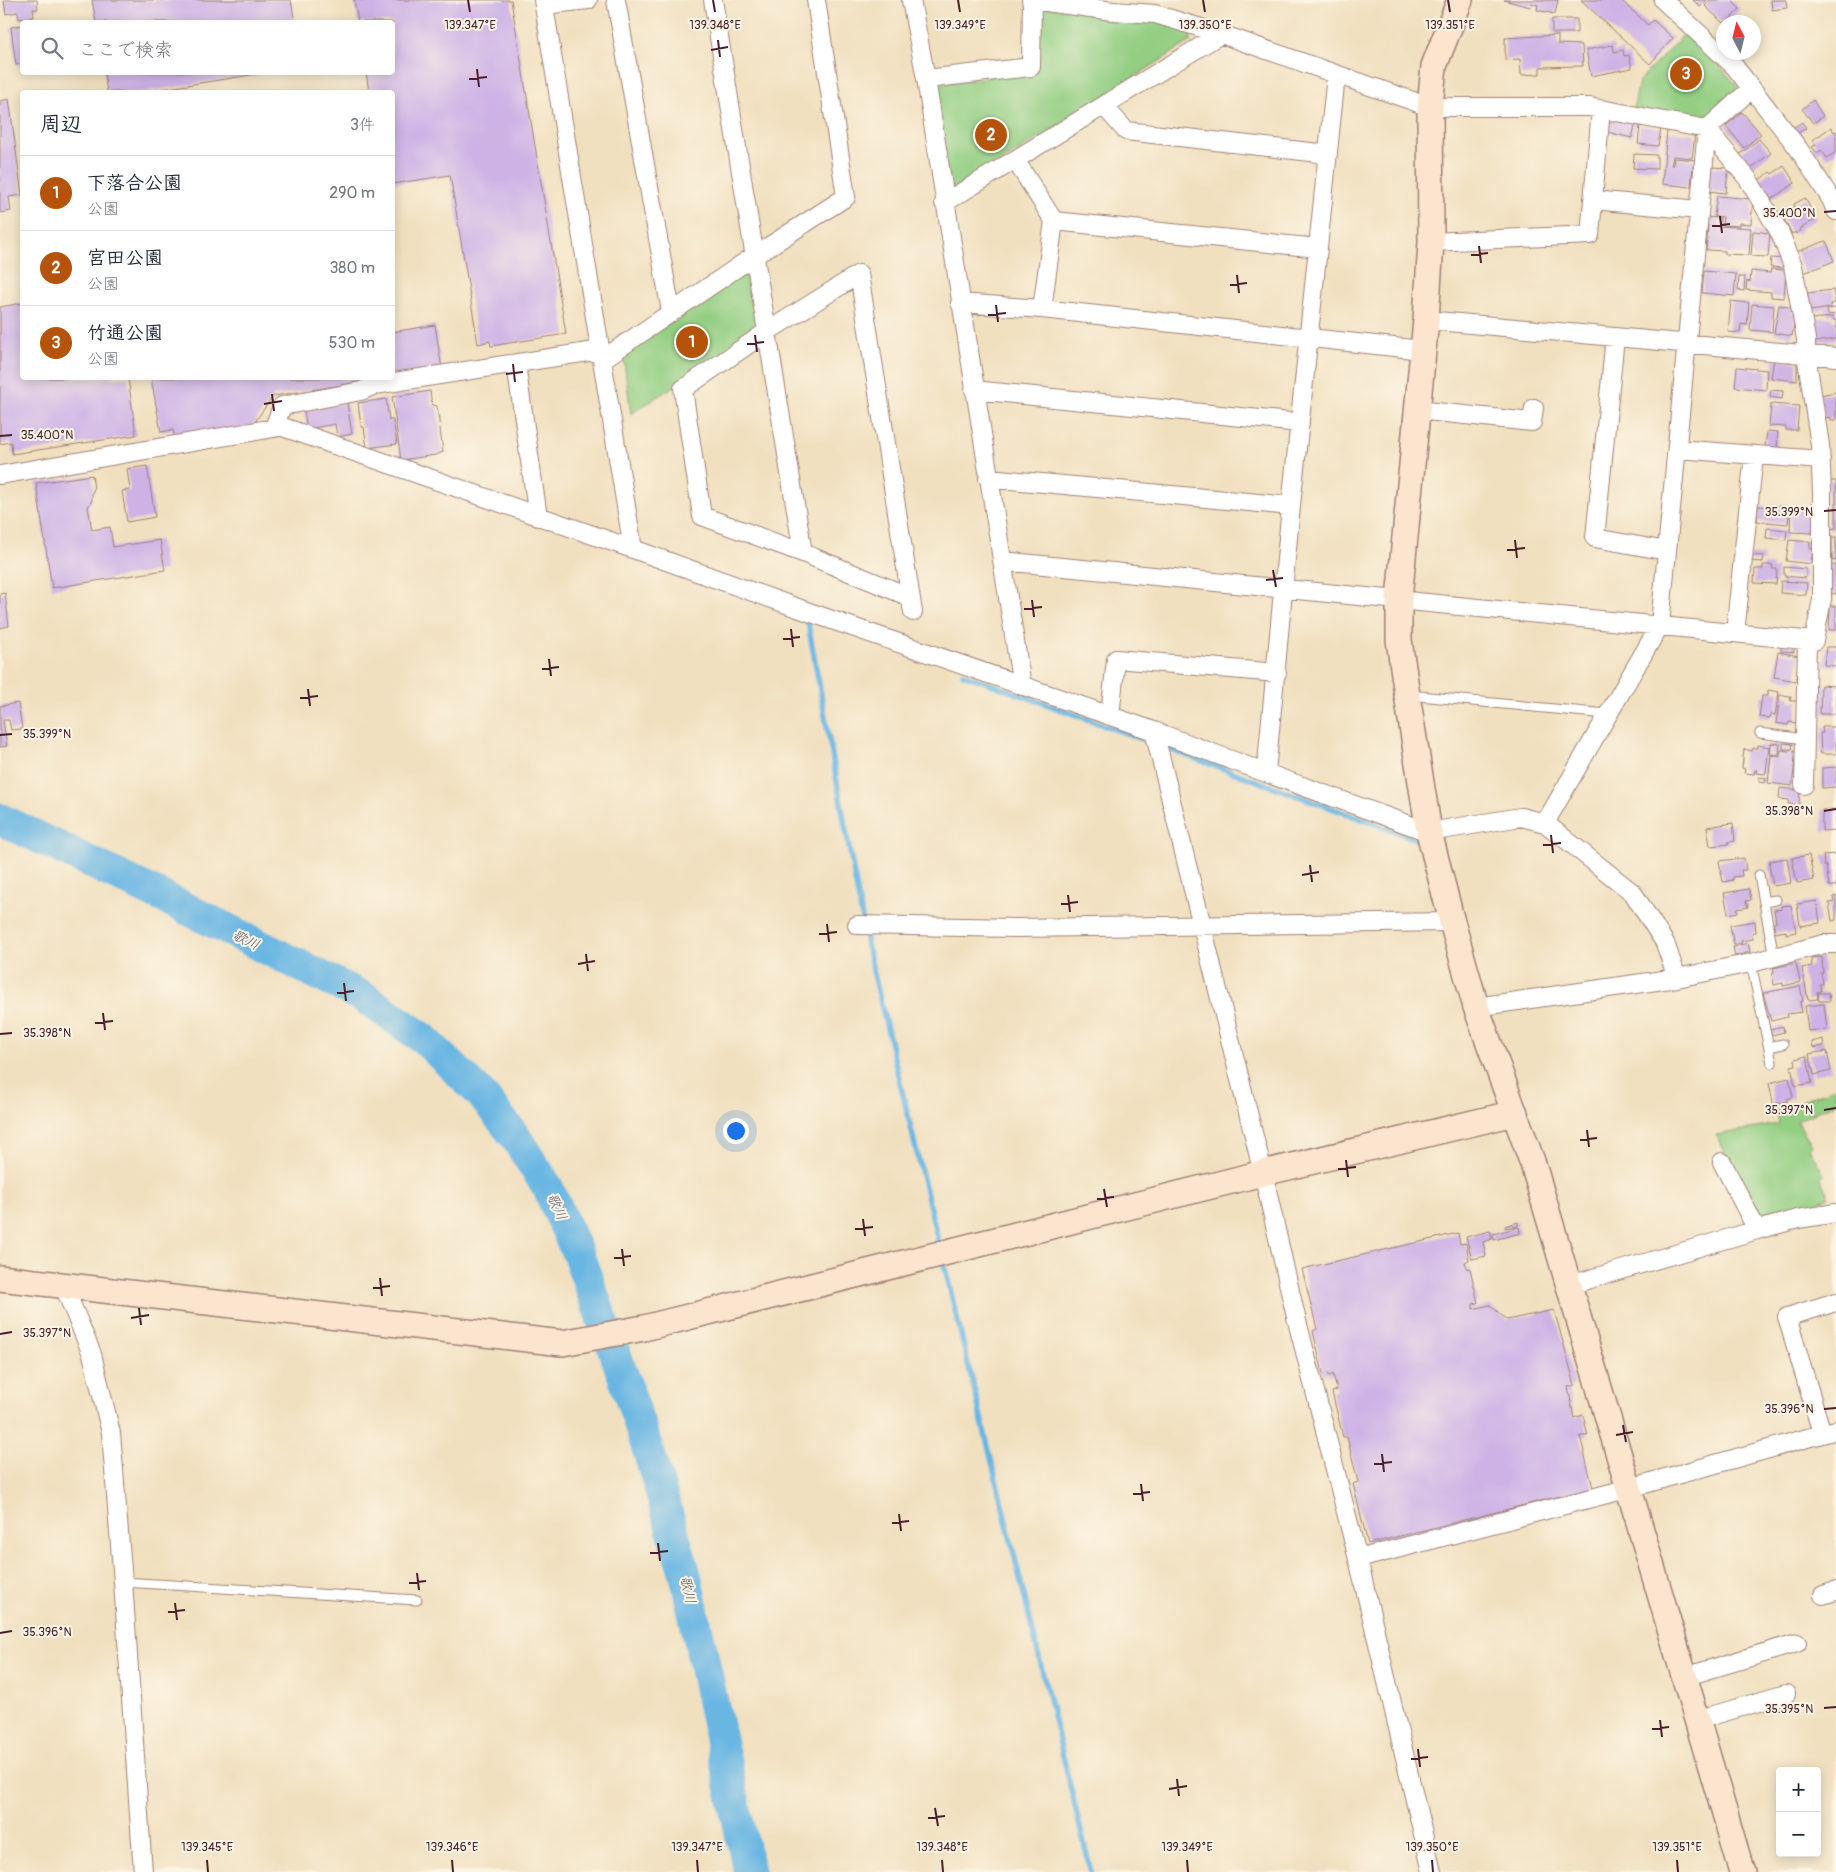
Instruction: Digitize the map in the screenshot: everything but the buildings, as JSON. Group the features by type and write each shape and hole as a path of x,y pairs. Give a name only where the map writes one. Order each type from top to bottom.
{"street":[{"path":"588,0 544,3 633,549"},
{"path":"616,0 671,312"},
{"path":"713,0 803,553"},
{"path":"274,428 282,406 361,391 375,385 516,364 602,355 846,198 816,0"},
{"path":"911,0 926,79 944,203 1022,686"},
{"path":"926,79 1031,67 1032,0 1113,11 1155,7 1221,34 1430,107 1590,107 1707,129 1748,179 1780,232 1793,266 1806,339 1806,354 1820,445 1822,599 1814,641 1002,561"},
{"path":"1460,0 1434,66 1430,107 1431,242 1426,320 1400,599 1399,640 1406,694 1429,832 1476,1007 1533,1164 1742,1872"},
{"path":"1663,0 1735,67 1798,148 1831,199 1836,211"},
{"path":"944,203 1016,161 1221,34"},
{"path":"1266,773 1291,506 1336,75"},
{"path":"1545,823 1660,625 1707,129 1751,89"},
{"path":"1104,106 1126,131 1328,154"},
{"path":"1431,242 1590,234 1601,109"},
{"path":"1016,161 1054,220 1042,309"},
{"path":"1593,200 1699,210"},
{"path":"1054,220 1318,248"},
{"path":"859,274 912,605 803,553 702,516 684,389 768,331 859,274"},
{"path":"960,303 1042,309 1422,350"},
{"path":"1426,320 1836,357"},
{"path":"1615,337 1595,538 1668,551"},
{"path":"516,364 538,516"},
{"path":"974,390 1300,423"},
{"path":"1417,410 1532,422"},
{"path":"0,475 280,426 1154,731 1429,832 1521,817 1545,823 1633,893 1665,943 1677,978"},
{"path":"1677,449 1820,460"},
{"path":"1735,633 1754,455"},
{"path":"988,478 1291,506"},
{"path":"1804,785 1807,640"},
{"path":"1110,716 1116,659 1276,673"},
{"path":"1154,731 1263,1173 1296,1317 1358,1559 1432,1872"},
{"path":"857,925 1016,928 1452,922"},
{"path":"1476,1007 1677,978 1751,963 1824,944 1836,944"},
{"path":"0,1278 562,1343 631,1330 1263,1173 1515,1113"},
{"path":"1722,1162 1757,1230"},
{"path":"1570,1285 1757,1230 1798,1219 1836,1213"},
{"path":"63,1284 92,1354 111,1432 143,1872"},
{"path":"1358,1559 1630,1488 1829,1431 1787,1317 1836,1302"},
{"path":"1684,1677 1798,1643"},
{"path":"1697,1720 1786,1694"}],"lane":[{"path":"1406,694 1607,714"},
{"path":"1760,733 1805,739"},
{"path":"1759,875 1774,957"},
{"path":"1764,902 1776,900"},
{"path":"1751,963 1772,1063"},
{"path":"1769,1046 1783,1044"},
{"path":"123,1582 418,1600"}],"green space":[{"path":"1037,6 1151,19 1190,30 1191,41 957,190 947,185 931,86 1034,70"},
{"path":"1685,33 1704,48 1740,89 1702,124 1633,112 1639,81"},
{"path":"749,268 761,329 631,414 623,354"},
{"path":"1835,1087 1836,1103 1797,1121 1812,1145 1809,1148 1824,1175 1820,1178 1829,1197 1821,1201 1824,1209 1761,1223 1716,1135 1778,1124 1776,1110 1786,1108"}],"waterway":[{"path":"807,618 867,945 940,1249"},
{"path":"963,674 1419,840 1421,845"},
{"name":"歌川","path":"0,819 165,898 365,998 424,1039 481,1094 514,1135 548,1188 579,1257 623,1375 651,1459 685,1573 749,1872"},
{"path":"943,1260 1091,1872"}],"place":[{"name":"竹通公園","path":"1686,74"},
{"name":"宮田公園","path":"991,135"},
{"name":"下落合公園","path":"692,342"}]}
